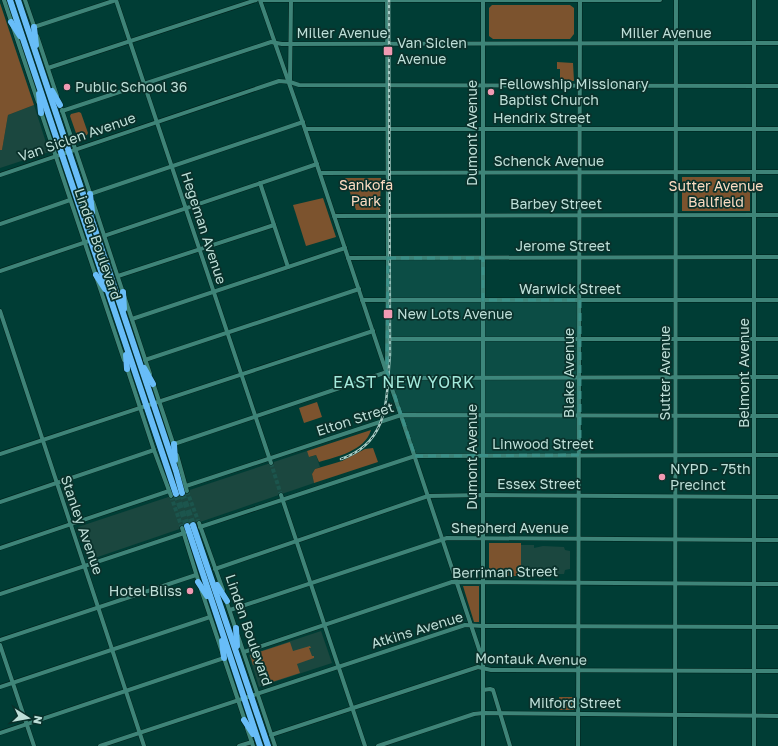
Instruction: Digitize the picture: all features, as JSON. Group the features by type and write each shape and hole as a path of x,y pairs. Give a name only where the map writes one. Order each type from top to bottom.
{"highway":[{"name":"Linden Boulevard","path":"10,0 37,80 59,155 88,241 110,298 143,407 177,493"},
{"name":"Linden Boulevard","path":"18,0 72,150 93,224 101,237 138,357 156,402 176,471 177,493"},
{"path":"11,22 26,46"},
{"path":"34,27 37,55"},
{"path":"37,80 41,113"},
{"path":"46,81 61,108"},
{"path":"90,194 93,224"},
{"path":"96,276 110,298"},
{"path":"123,292 125,318"},
{"path":"124,341 128,369"},
{"path":"138,357 153,384"},
{"path":"174,444 176,471"},
{"name":"Linden Boulevard","path":"192,526 213,571 238,657 268,746"},
{"name":"Linden Boulevard","path":"192,526 213,605 256,745"},
{"path":"213,571 227,601"},
{"path":"197,578 213,605"},
{"path":"236,628 238,657"},
{"path":"221,629 224,658"},
{"path":"244,720 256,745"}],"street":[{"name":"Linden Boulevard","path":"4,0 41,113 59,155 70,200 88,241 96,276 128,369 143,407 154,450 177,493 186,486 174,444 156,402 153,384 118,276 101,237 90,194 72,150 61,108 25,0"},
{"path":"34,27 116,0"},
{"name":"Hegeman Avenue","path":"116,0 271,463"},
{"path":"48,68 256,0"},
{"path":"483,659 290,82 260,0 660,0"},
{"path":"290,82 291,0"},
{"path":"387,0 387,372"},
{"name":"Dumont Avenue","path":"483,0 483,746"},
{"name":"Blake Avenue","path":"578,746 580,539 580,0"},
{"name":"Sutter Avenue","path":"675,746 676,0"},
{"name":"Belmont Avenue","path":"754,0 754,746"},
{"name":"Miller Avenue","path":"61,108 270,42 291,44 778,44"},
{"name":"Van Siclen Avenue","path":"0,175 279,81 290,82 299,86 778,86"},
{"path":"90,194 303,122"},
{"name":"Hendrix Street","path":"305,129 778,129"},
{"path":"0,271 317,164"},
{"name":"Schenck Avenue","path":"320,172 778,172"},
{"path":"260,183 288,267"},
{"path":"0,224 70,200"},
{"name":"Barbey Street","path":"334,216 778,215"},
{"path":"118,276 274,225"},
{"path":"132,319 345,248"},
{"name":"Jerome Street","path":"348,258 778,257"},
{"path":"145,360 359,289"},
{"name":"Warwick Street","path":"362,300 778,300"},
{"name":"Stanley Avenue","path":"0,311 40,428 42,440 56,483 144,746"},
{"path":"0,454 373,331"},
{"path":"388,339 778,339"},
{"path":"174,444 387,372"},
{"path":"389,378 778,377"},
{"name":"Elton Street","path":"186,486 401,415 778,416"},
{"path":"0,502 154,450"},
{"name":"Linwood Street","path":"192,526 415,456 778,455"},
{"path":"0,548 70,524 177,493"},
{"name":"Essex Street","path":"213,571 428,496 778,497"},
{"path":"282,497 365,746"},
{"name":"Linden Boulevard","path":"192,526 184,533 197,578 224,658 241,699 244,720"},
{"path":"0,594 184,533"},
{"name":"Shepherd Avenue","path":"230,610 448,538 778,540"},
{"path":"0,640 197,578"},
{"name":"Berriman Street","path":"244,652 452,582 778,584"},
{"name":"Linden Boulevard","path":"227,601 274,746"},
{"path":"0,687 210,617"},
{"name":"Atkins Avenue","path":"100,746 465,625 778,628"},
{"path":"0,644 34,746"},
{"path":"0,733 224,658"},
{"name":"Montauk Avenue","path":"271,735 476,667 491,670 778,671"},
{"path":"483,690 493,690 510,746"},
{"name":"Milford Street","path":"378,746 474,714 483,713 778,716"},
{"path":"239,746 256,745"}],"highlighted area":[{"path":"388,258 483,258 483,300 580,300 580,455 415,456 387,372"}],"shaded area":[{"path":"34,105 49,152 0,168 0,150 2,150 8,115"},
{"path":"307,451 310,457 316,455 320,467 315,469 312,474 314,483 89,560 78,527"},
{"path":"521,545 534,545 534,548 543,546 564,547 565,550 570,551 570,569 565,570 564,574 543,574 537,572 537,576 521,576"},
{"path":"321,631 332,663 259,687 249,655"}],"green space":[{"path":"0,3 34,105 8,115 2,150 0,150"},
{"path":"492,5 570,5 574,8 574,34 570,39 493,39 489,36 489,8"},
{"path":"557,62 573,63 574,81 560,81 560,69 557,69"},
{"path":"81,113 88,133 87,135 79,137 77,136 70,116 71,114"},
{"name":"Sutter Avenue Ballfield","path":"682,177 750,177 750,211 682,211"},
{"name":"Sankofa Park","path":"345,178 381,178 380,210 356,210"},
{"path":"323,198 336,237 306,246 293,205"},
{"path":"317,402 322,417 304,423 299,408"},
{"path":"371,430 363,443 349,452 319,462 316,455 309,457 307,451"},
{"path":"373,448 378,462 314,483 312,474 315,469 342,461 365,449"},
{"path":"489,543 521,543 521,576 489,576"},
{"path":"463,586 479,586 479,622 474,622"},
{"path":"290,642 293,651 310,646 311,648 309,648 314,658 297,664 300,673 269,683 262,662 253,665 250,655"},
{"path":"559,697 574,697 574,710 559,710"}],"tunnel":[{"path":"271,463 281,495"},
{"path":"187,491 199,523"},
{"path":"182,493 193,525"},
{"path":"176,494 187,526"},
{"path":"171,496 182,528"}],"railway":[{"path":"341,459 357,451 369,442 377,430 386,403 388,387 390,355 389,0"}],"place":[{"name":"Van Siclen Avenue","path":"388,51"},
{"name":"Public School 36","path":"67,87"},
{"name":"Fellowship Missionary Baptist Church","path":"491,92"},
{"name":"New Lots Avenue","path":"388,314"},
{"name":"NYPD - 75th Precinct","path":"662,477"},
{"name":"Hotel Bliss","path":"190,591"}],"district":[{"name":"EAST NEW YORK","path":"404,382"}]}
